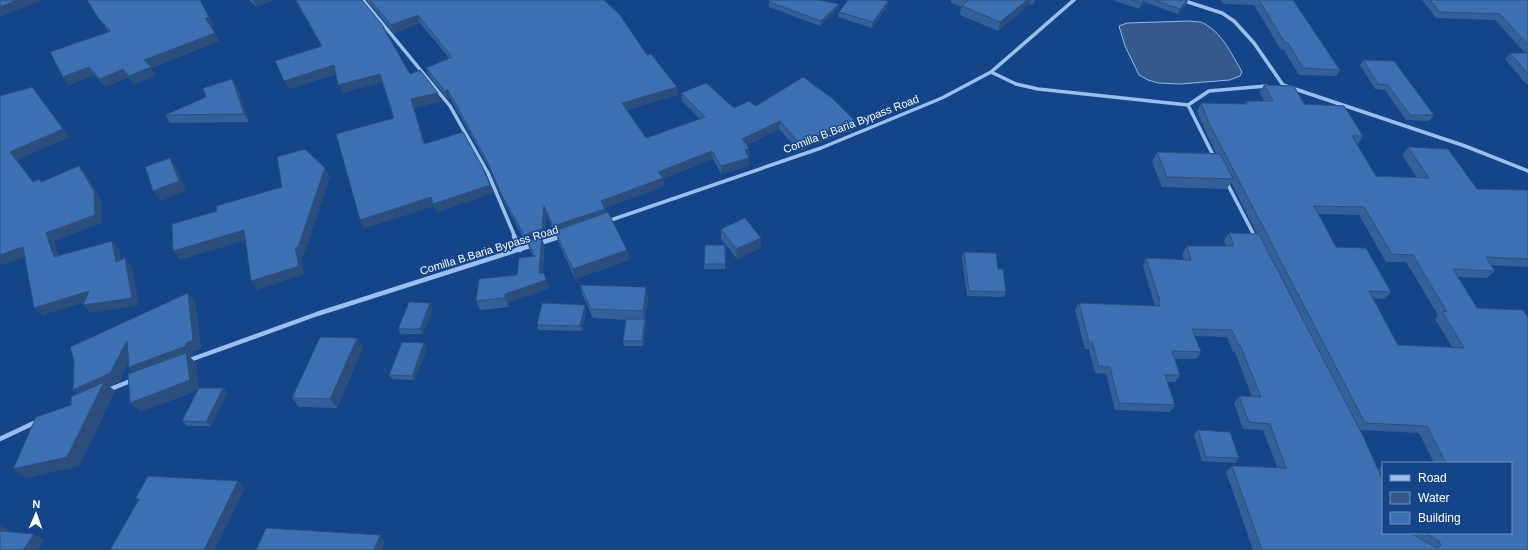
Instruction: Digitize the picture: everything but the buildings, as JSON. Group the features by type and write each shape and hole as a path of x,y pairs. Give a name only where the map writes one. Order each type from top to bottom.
{"street":[{"path":"363,0 450,106 488,173 520,250"},
{"name":"Comilla B.Baria Bypass Road","path":"602,223 821,148 942,98 991,72 1074,0"},
{"path":"1182,0 1222,13 1234,21 1254,44 1283,85"},
{"path":"991,72 1005,80 1031,88 1188,105 1196,102 1208,91 1267,86"},
{"path":"1275,85 1283,85 1465,146 1528,171"},
{"path":"1188,105 1217,162"},
{"path":"1224,176 1256,240"},
{"name":"Comilla B.Baria Bypass Road","path":"183,362 317,314 565,235"},
{"path":"106,391 141,378"},
{"path":"0,439 40,420"}],"water":[{"path":"1189,21 1203,23 1217,33 1242,72 1240,76 1230,80 1180,84 1158,83 1139,75 1125,46 1119,26 1127,23"}]}
